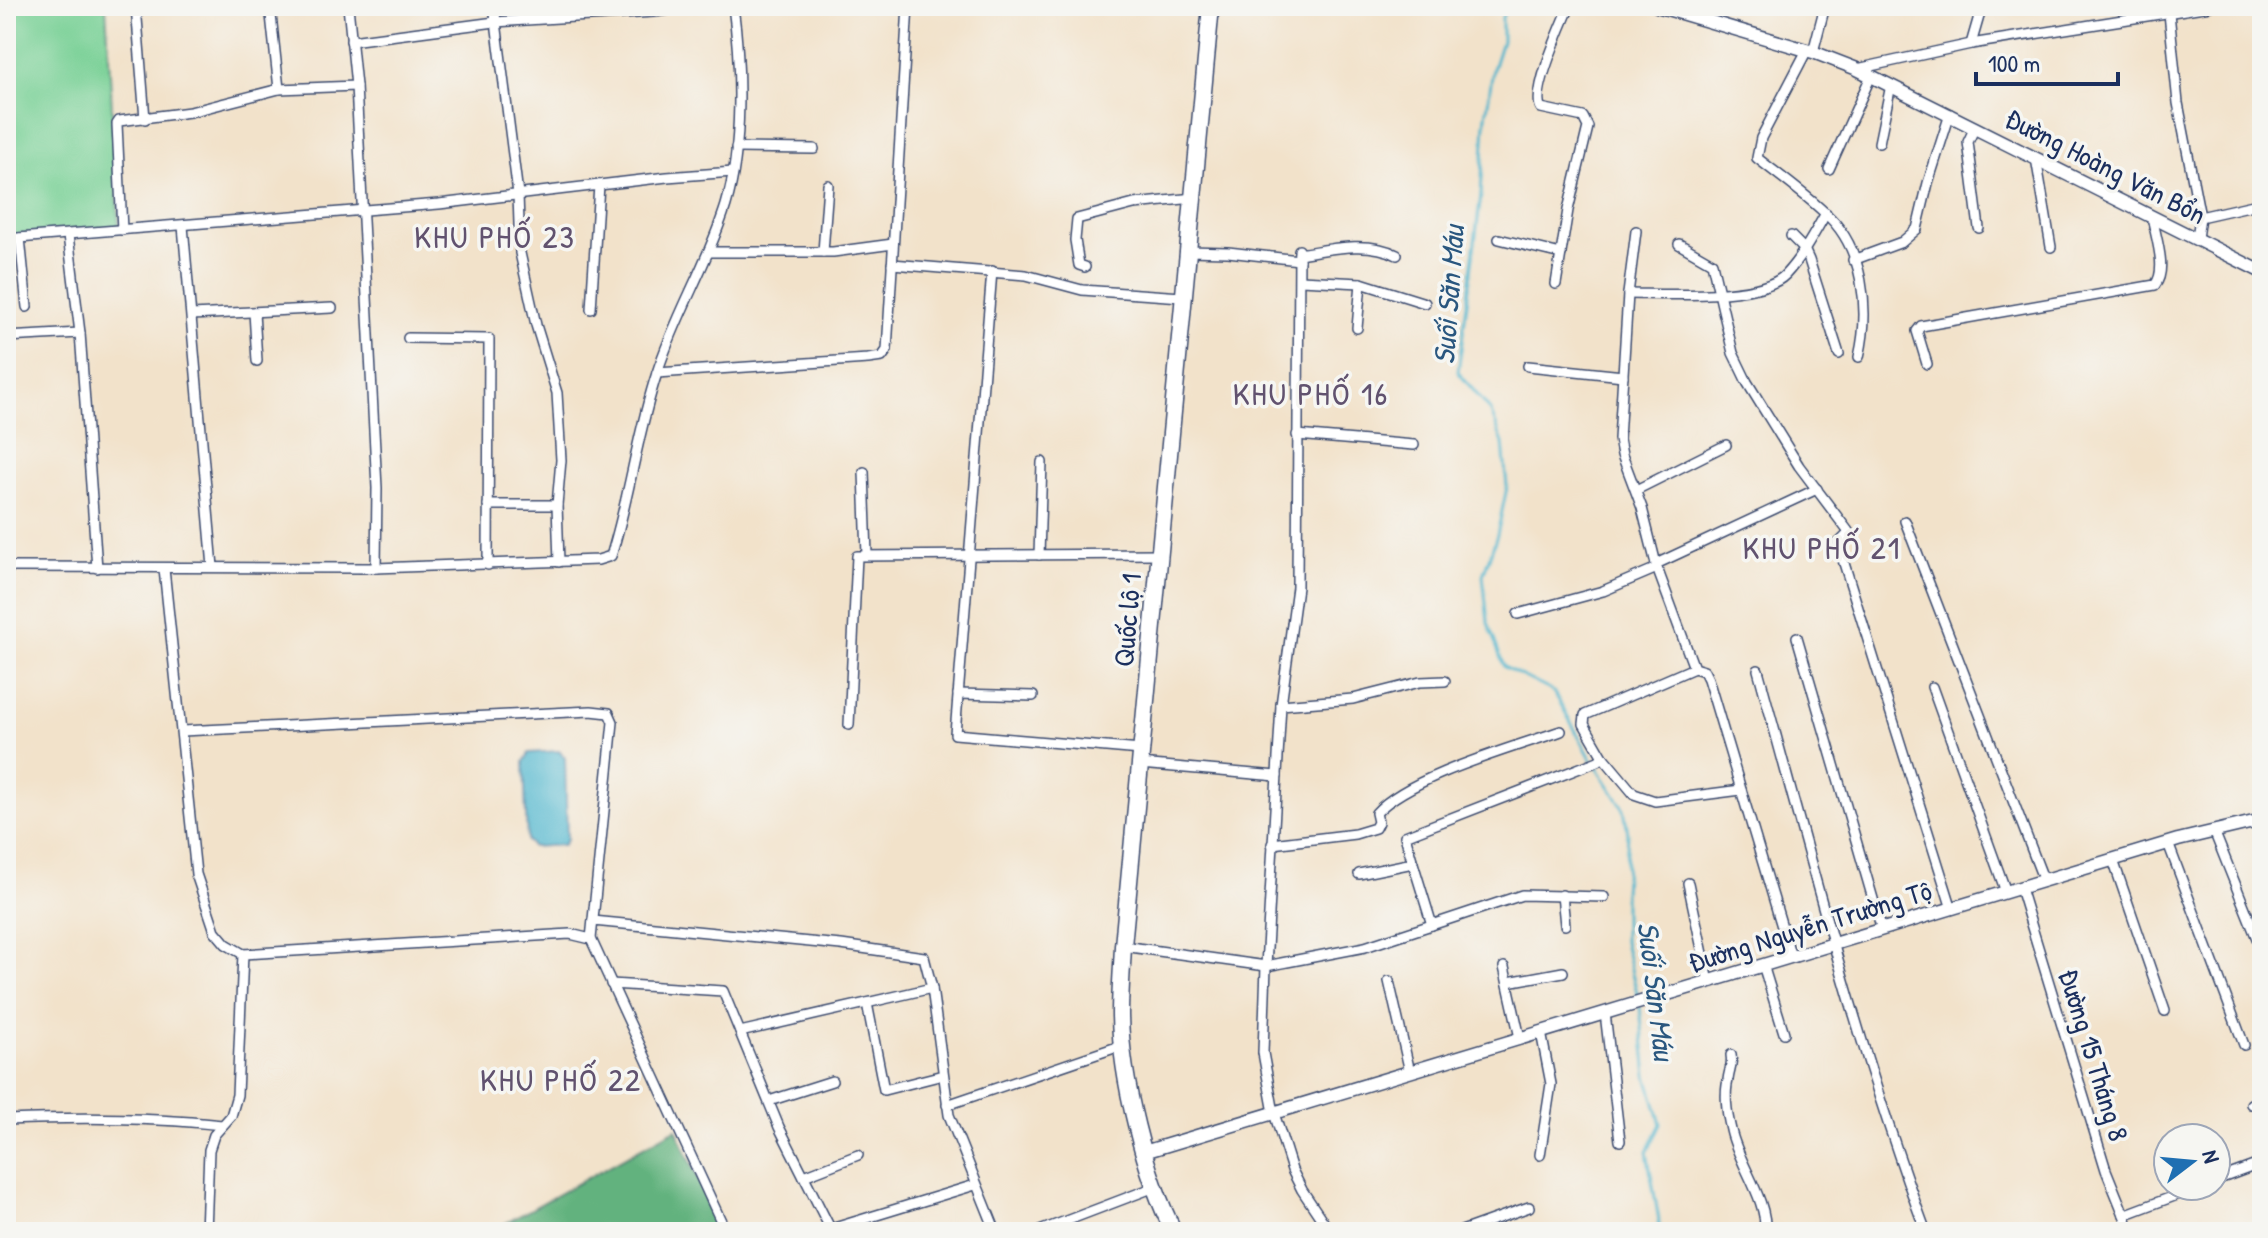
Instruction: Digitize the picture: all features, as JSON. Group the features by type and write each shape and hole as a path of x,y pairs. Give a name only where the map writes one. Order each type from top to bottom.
{"highway":[{"name":"Quốc lộ 1","path":"1174,1232 1144,1152 1120,1017 1123,946 1211,6"}],"main road":[{"name":"Đường Hoàng Văn Bổn","path":"1657,6 1676,9 1810,51 1857,69 2262,272"},
{"name":"Đường Nguyễn Trường Tộ","path":"1144,1152 2168,843 2259,821"}],"street":[{"path":"136,6 145,119"},
{"path":"274,6 271,15 279,89"},
{"path":"348,6 356,86 377,488 376,568"},
{"path":"494,6 518,194 520,253 536,325 557,393 561,460 557,505 559,562"},
{"path":"351,41 584,11 698,6"},
{"path":"6,567 376,568 559,562 598,560 611,556 657,373 709,252 726,204 736,148 737,68 733,6"},
{"path":"657,373 882,357 887,350 908,6"},
{"path":"1556,284 1568,210 1588,127 1583,117 1541,108 1538,100 1545,70 1570,6"},
{"path":"1825,6 1810,51 1761,138 1757,158 1826,213 1848,244 1863,287 1865,319 1859,357"},
{"path":"1971,44 1982,6"},
{"path":"2128,20 2132,6"},
{"path":"1857,69 1971,44 2210,6"},
{"path":"2169,13 2178,103 2200,217 2197,238"},
{"path":"1829,169 1871,76"},
{"path":"1879,143 1891,85"},
{"path":"122,230 119,121 190,112 279,89 356,86"},
{"path":"1853,260 1902,242 1917,229 1950,114"},
{"path":"1975,127 1968,142 1979,228"},
{"path":"736,148 814,149"},
{"path":"2036,158 2051,247"},
{"path":"6,239 362,211 733,172"},
{"path":"591,309 599,185"},
{"path":"823,252 828,185"},
{"path":"1085,267 1079,265 1076,254 1077,219 1134,204 1194,198"},
{"path":"2200,217 2262,203"},
{"path":"1628,294 1717,294 1776,282 1804,249 1826,213"},
{"path":"1927,364 1917,332 1921,326 2155,285 2160,279 2161,268 2152,216"},
{"path":"183,226 213,567"},
{"path":"1636,231 1628,294 1619,439 1657,566 1694,668"},
{"path":"68,235 80,333 97,568"},
{"path":"1791,236 1804,249 1839,354"},
{"path":"20,238 27,307"},
{"path":"1499,239 1561,254"},
{"path":"709,252 823,252 893,244"},
{"path":"1679,244 1712,263 1733,353 1747,382 1782,441 1848,531 1838,544 1952,909"},
{"path":"1188,251 1299,255 1372,247 1397,255"},
{"path":"1299,255 1297,587 1281,705 1263,1053 1274,1113 1292,1170 1330,1232"},
{"path":"892,264 992,271 1026,275 1082,290 1182,297"},
{"path":"992,271 955,734 1277,776"},
{"path":"1300,280 1361,283 1425,303"},
{"path":"1357,328 1361,283"},
{"path":"192,315 332,308"},
{"path":"254,312 257,361"},
{"path":"6,337 80,333"},
{"path":"408,338 489,339 488,565"},
{"path":"1528,366 1623,376"},
{"path":"1297,435 1414,445"},
{"path":"1636,490 1726,445"},
{"path":"1039,555 1042,462"},
{"path":"864,472 867,555"},
{"path":"1518,614 1603,591 1817,489"},
{"path":"488,505 557,505"},
{"path":"1905,521 2044,881"},
{"path":"849,725 856,556 1159,554"},
{"path":"164,569 196,874 215,931 226,944 243,954 570,934 591,939"},
{"path":"1797,637 1882,930"},
{"path":"1741,790 1655,801 1634,794 1596,761 1584,724 1585,715 1694,668 1704,671 1708,679 1791,957"},
{"path":"1758,670 1834,944 1904,1172 1926,1232"},
{"path":"1281,705 1353,699 1389,692 1405,685 1445,681"},
{"path":"1932,687 2006,892"},
{"path":"958,694 1033,696"},
{"path":"182,731 591,711 609,713 613,722 591,939 726,1232"},
{"path":"1272,844 1355,834 1375,828 1378,822 1376,813 1382,806 1425,780 1561,731"},
{"path":"1432,925 1405,836 1596,761"},
{"path":"2259,821 2262,840"},
{"path":"2214,831 2262,951"},
{"path":"2168,843 2244,1045"},
{"path":"2113,860 2165,1011"},
{"path":"1359,874 1413,863"},
{"path":"1688,883 1709,982"},
{"name":"Đường 15 Tháng 8","path":"2020,888 2103,1161 2131,1232"},
{"path":"1123,946 1266,966 1365,947 1522,895 1604,897"},
{"path":"1562,895 1565,925"},
{"path":"593,921 841,945 924,957 932,988 947,1105 975,1185 996,1232"},
{"path":"206,1232 209,1150 214,1135 231,1116 237,1095 243,954"},
{"path":"1763,965 1784,1033"},
{"path":"1504,967 1520,1038"},
{"path":"1508,982 1563,972"},
{"path":"1389,981 1410,1072"},
{"path":"611,984 723,991 769,1101 831,1231 975,1185"},
{"path":"740,1032 932,988"},
{"path":"867,1003 884,1090 943,1075"},
{"path":"1605,1013 1620,1141"},
{"path":"1540,1155 1551,1084 1541,1032"},
{"path":"947,1105 1123,1045"},
{"path":"1731,1055 1726,1094 1728,1116 1739,1158 1763,1208 1765,1232"},
{"path":"769,1101 832,1081"},
{"path":"2251,1104 2262,1100"},
{"path":"6,1120 101,1116 222,1125"},
{"path":"804,1176 858,1155"},
{"path":"2232,1174 2262,1163"},
{"path":"1037,1232 1155,1187"},
{"path":"2124,1215 2159,1202"},
{"path":"1459,1232 1529,1207"}],"green space":[{"path":"6,6 106,6 119,227 6,235"},
{"path":"676,1129 722,1232 490,1232"}],"water":[{"path":"559,751 565,758 567,840 563,845 533,847 527,841 524,762 529,753"}],"waterway":[{"name":"Suối Săn Máu","path":"1508,6 1502,17 1502,41 1493,69 1485,123 1481,195 1458,372 1490,410 1503,443 1507,487 1497,535 1483,575 1488,623 1504,667 1554,692 1592,760"},
{"name":"Suối Săn Máu","path":"1596,766 1624,809 1628,834 1624,942 1639,1000"},
{"name":"Suối Săn Máu","path":"1640,1007 1647,1076 1661,1124 1647,1152 1661,1232"}],"district":[{"name":"KHU PHỐ 23","path":"495,237"},
{"name":"KHU PHỐ 16","path":"1311,394"},
{"name":"KHU PHỐ 21","path":"1822,548"},
{"name":"KHU PHỐ 22","path":"561,1080"}]}
